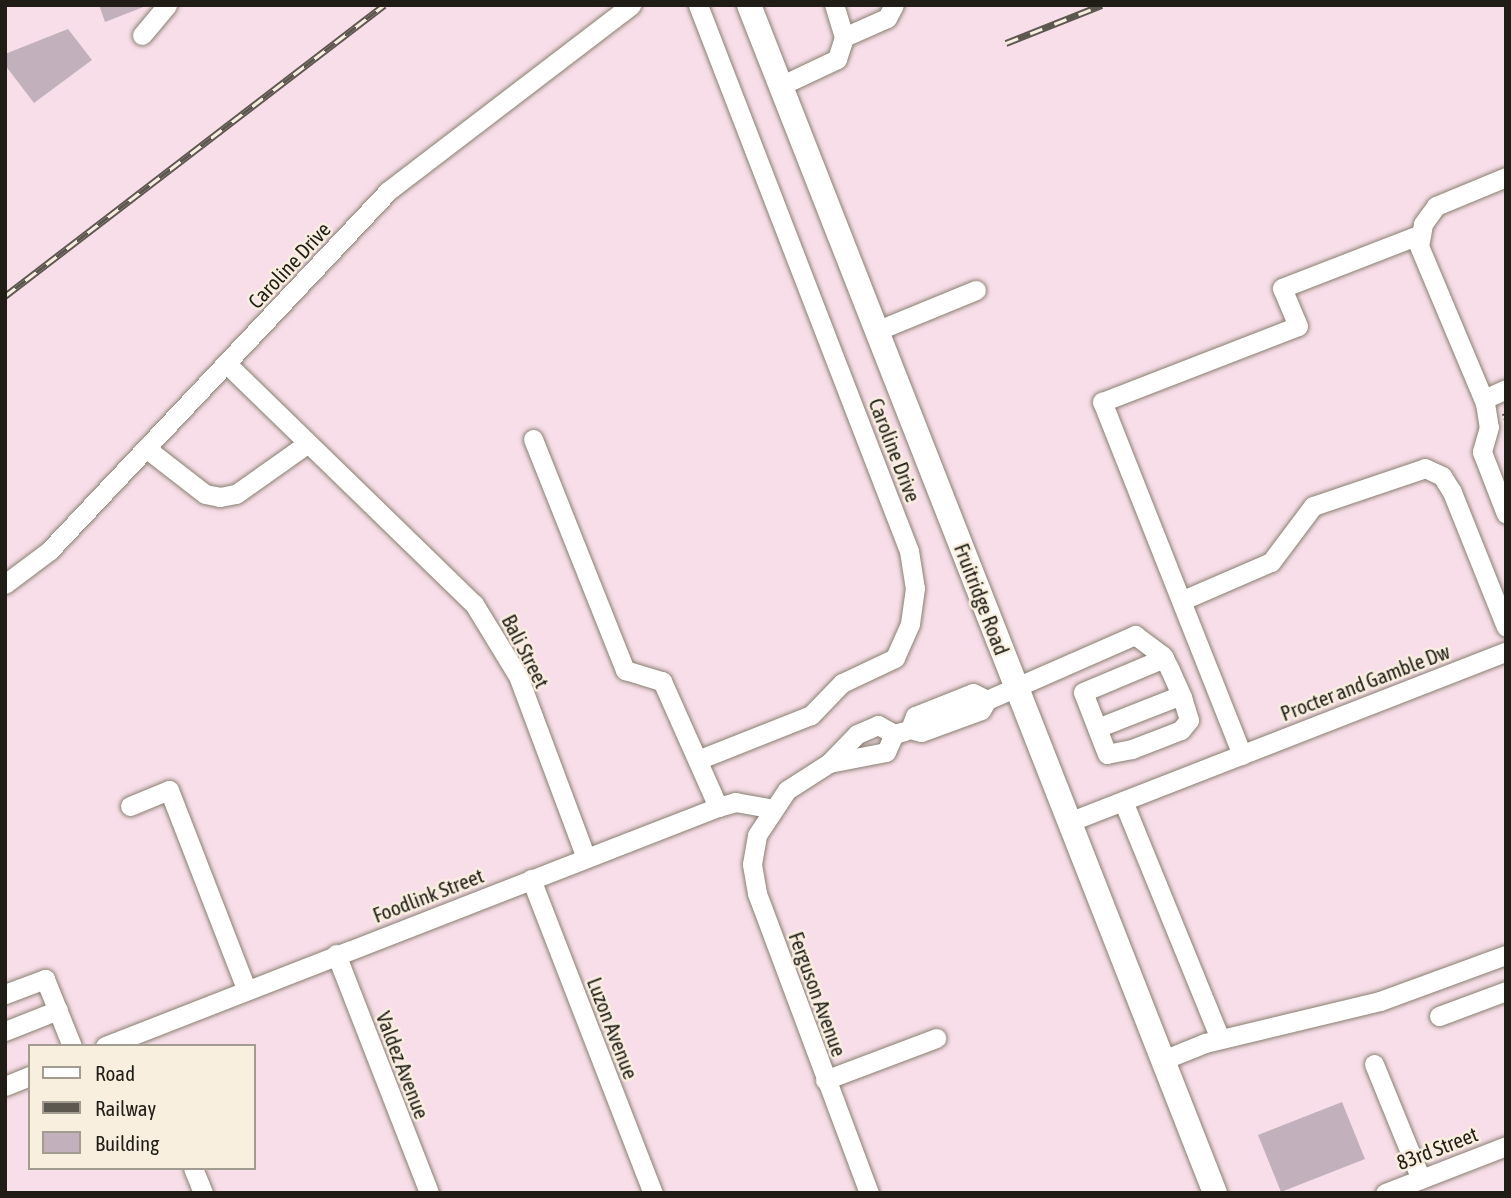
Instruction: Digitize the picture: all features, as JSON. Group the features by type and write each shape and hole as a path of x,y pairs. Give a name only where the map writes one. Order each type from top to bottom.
{"main road":[{"name":"Fruitridge Road","path":"749,5 1215,1193"}],"street":[{"path":"142,35 167,5"},
{"name":"Caroline Drive","path":"5,584 49,551 228,365 388,191 631,5"},
{"name":"Caroline Drive","path":"698,5 909,551 915,588 910,624 895,658 842,683 811,715 700,759"},
{"path":"780,86 837,59 844,37 835,5"},
{"path":"844,37 887,18 894,5"},
{"path":"1506,177 1436,206 1421,234 1419,246 1483,399 1489,427 1482,452 1506,514"},
{"path":"1241,755 1183,600 1102,402 1298,326 1282,288 1421,234"},
{"path":"876,331 976,290"},
{"name":"Bali Street","path":"228,365 474,604 499,638 586,858"},
{"path":"1483,399 1506,389"},
{"path":"533,439 625,670 662,681 700,759 719,807"},
{"path":"147,449 205,494 220,497 236,494 307,444"},
{"path":"1183,600 1271,562 1312,506 1425,468 1442,476 1452,492 1506,627"},
{"path":"769,808 829,763 857,734 878,725 902,732 921,732 981,710 987,699 1135,635 1164,658 1181,695 1188,724 1142,746 1107,754 1083,692 1164,658"},
{"name":"Procter and Gamble Dw","path":"1069,822 1506,652"},
{"path":"1097,729 1181,695"},
{"path":"829,763 886,752 902,732"},
{"path":"130,806 169,790 246,989"},
{"path":"1123,801 1220,1039"},
{"name":"Foodlink Street","path":"114,1044 144,1038 246,989 719,807 735,802 769,808"},
{"name":"Ferguson Avenue","path":"769,808 754,854 757,893 869,1193"},
{"name":"Luzon Avenue","path":"531,879 653,1193"},
{"name":"Valdez Avenue","path":"336,954 429,1193"},
{"path":"1163,1060 1220,1039 1380,1001 1506,955"},
{"path":"5,994 45,979 71,1044"},
{"path":"1439,1016 1506,991"},
{"path":"5,1031 58,1010"},
{"path":"825,1080 936,1038"},
{"path":"1374,1064 1421,1179"},
{"path":"5,1086 28,1077"},
{"name":"83rd Street","path":"1385,1193 1506,1146"},
{"path":"194,1170 203,1193"}],"shaded area":[{"path":"5,5 1506,5 1506,1193 5,1193"}],"building":[{"path":"99,5 146,5 146,6 105,22"},
{"path":"68,29 92,60 34,103 5,65 5,54"},
{"path":"1342,1102 1365,1159 1281,1192 1258,1135"}],"railway":[{"path":"5,296 384,5"},
{"path":"1006,43 1102,5"}]}
